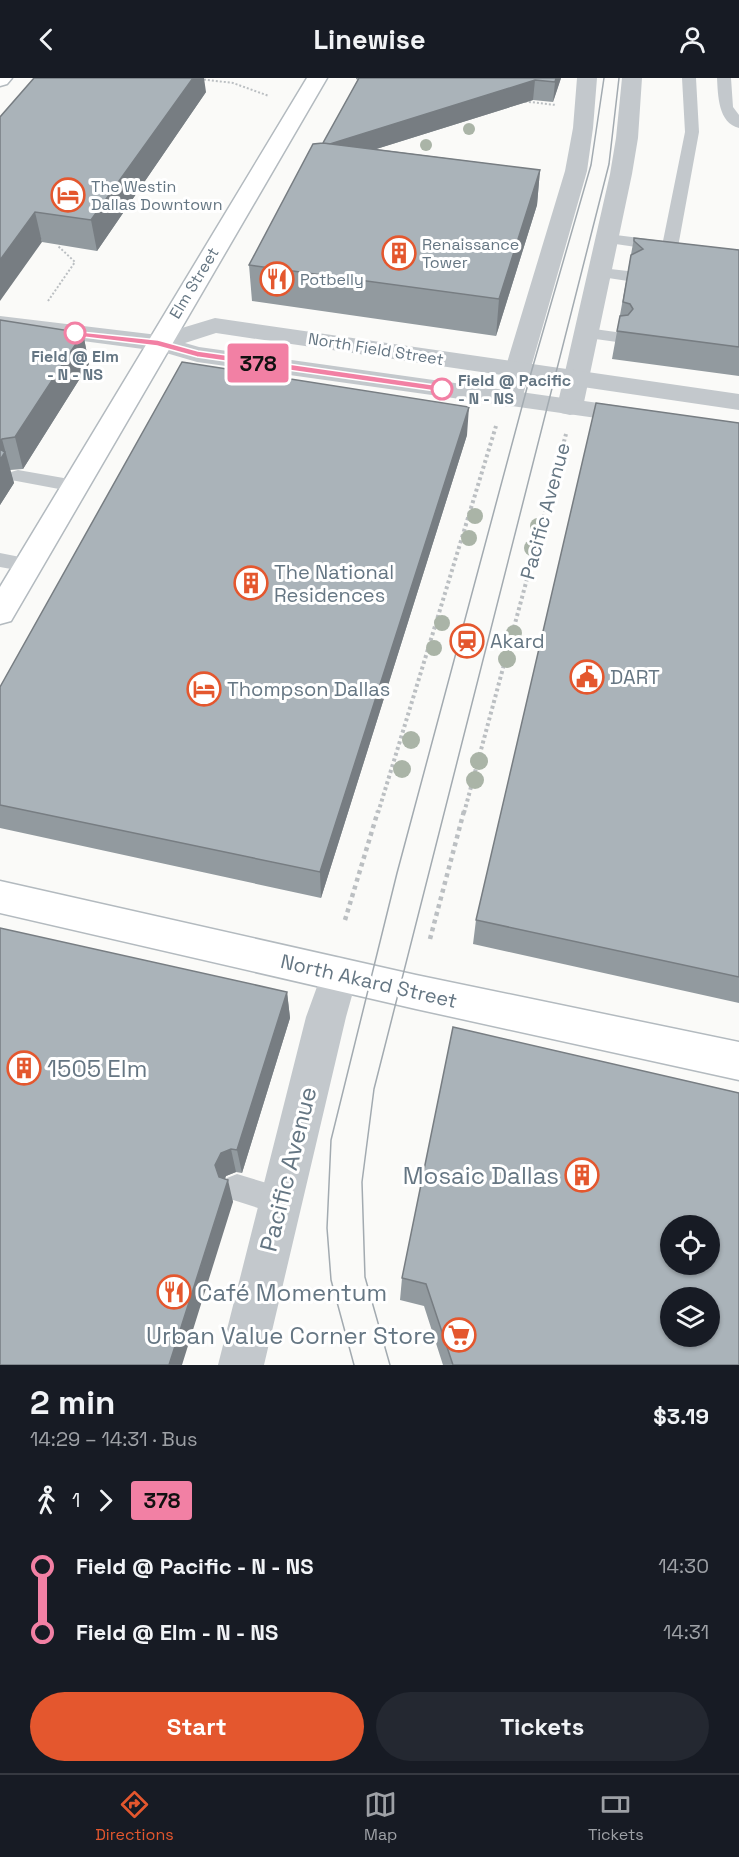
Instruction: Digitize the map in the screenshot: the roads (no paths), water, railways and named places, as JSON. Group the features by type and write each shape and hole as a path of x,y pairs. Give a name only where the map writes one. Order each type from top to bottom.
{"main road":[{"name":"Elm Street","path":"3,604 316,78"},
{"name":"North Akard Street","path":"0,897 739,1061"}],"street":[{"path":"509,399 576,171 583,128 587,78"},
{"path":"570,407 608,239 627,138 632,78"},
{"name":"North Field Street","path":"1,324 158,343 197,354 659,419"},
{"name":"North Field Street","path":"158,343 214,325 576,380 739,402"},
{"name":"Pacific Avenue","path":"241,1365 280,1200 339,974"}],"lane":[{"path":"608,239 676,248 692,132 689,78"},
{"path":"724,78 726,108 739,124"},
{"path":"601,273 628,276"},
{"path":"587,333 617,337"},
{"path":"18,476 75,486"},
{"path":"0,560 28,565"},
{"path":"237,1188 280,1200"}],"tram line":[{"path":"354,1365 331,1280 327,1228 331,1140 397,873 531,373 591,165 604,78"},
{"path":"390,1365 365,1277 362,1182 374,1089 609,164 619,78"}],"place":[{"name":"The Westin Dallas Downtown","path":"68,195"},
{"name":"Renaissance Tower","path":"399,253"},
{"name":"Potbelly","path":"277,279"},
{"name":"Field @ Elm - N - NS","path":"75,333"},
{"name":"Field @ Pacific - N - NS","path":"442,389"},
{"name":"The National Residences","path":"251,583"},
{"name":"Akard","path":"467,641"},
{"name":"DART","path":"587,677"},
{"name":"Thompson Dallas","path":"204,689"},
{"name":"1505 Elm","path":"24,1068"},
{"name":"Mosaic Dallas","path":"582,1175"},
{"name":"Café Momentum","path":"174,1292"},
{"name":"Urban Value Corner Store","path":"459,1335"}]}
